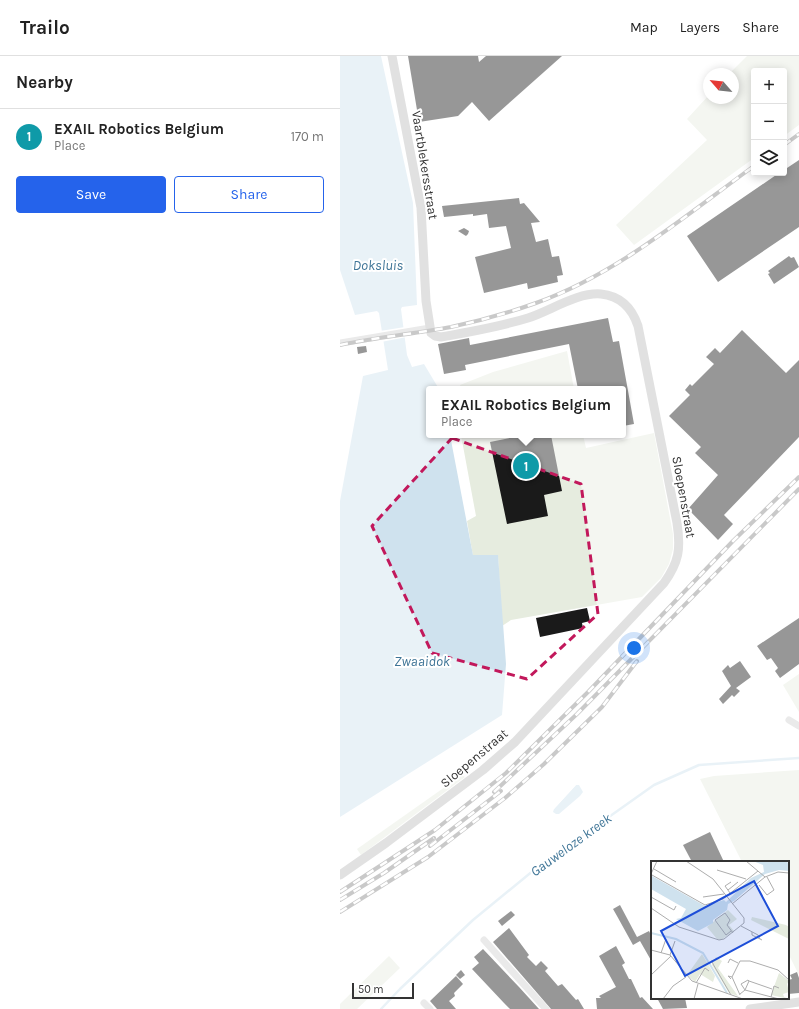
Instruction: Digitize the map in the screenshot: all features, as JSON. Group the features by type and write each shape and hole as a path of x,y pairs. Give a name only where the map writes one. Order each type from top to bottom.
{"street":[{"name":"Vaartblekersstraat","path":"392,56 421,208 426,301 430,328"},
{"name":"Sloepenstraat","path":"340,875 386,843 483,770 515,742 664,583 677,562 679,550 677,523 638,326 634,315 628,306 611,296 593,294 577,298 530,318 497,327 438,337 431,333 430,328"},
{"path":"340,343 430,328"},
{"path":"789,720 799,726"},
{"path":"484,940 546,1009"},
{"path":"750,1009 799,1002"},
{"path":"424,1003 430,1009"}],"highlighted area":[{"path":"452,438 581,484 598,614 527,679 432,653 372,526"}],"shaded area":[{"path":"747,56 799,56 799,125 787,134 787,68 751,68 751,160 634,245 616,225 707,140 687,119 703,102 703,104 739,104 739,68 735,68"},
{"path":"567,351 573,386 460,385 493,372"},
{"path":"654,433 673,534 673,549 669,564 661,578 642,597 511,620 502,626 498,556 473,556 467,521 476,516 462,438 584,438 586,448"},
{"path":"799,674 799,712 783,685"},
{"path":"799,770 799,975 789,955 789,861 741,861 700,779 714,776"},
{"path":"462,775 465,777 361,855 357,849"},
{"path":"389,956 400,968 357,1009 340,1009 340,1004"}],"water":[{"name":"Zwaaidok","path":"340,56 381,56 413,203 417,305 402,307 401,309 407,355 412,367 424,364 437,386 426,386 426,438 451,438 473,555 498,555 506,664 502,715 340,817 340,501 363,376 388,370 379,313 377,311 355,315 340,270"},
{"path":"576,785 579,785 583,792 580,796 559,814 553,812 554,809"}],"pier":[{"path":"405,327 407,337 381,342 380,331"},
{"path":"575,783 576,785 554,809 552,808"}],"building":[{"path":"408,56 478,56 479,62 486,56 562,56 489,121 472,102 458,116 419,122"},
{"path":"799,160 799,227 718,282 687,236 775,176 787,176 787,168"},
{"path":"519,198 520,204 524,203 540,222 531,223 536,242 548,239 552,257 559,256 563,275 557,276 558,282 528,289 527,283 484,293 475,257 511,248 506,226 489,228 487,214 444,217 442,206"},
{"path":"464,228 469,231 466,236 458,231"},
{"path":"789,256 791,258 794,257 799,267 774,284 768,274 770,273 768,271"},
{"path":"608,318 613,342 619,341 634,424 626,425 626,386 577,386 569,344 465,365 466,370 444,374 438,344 469,338 470,345"},
{"path":"742,330 786,373 799,360 799,437 724,515 733,524 718,540 688,509 718,475 695,453 701,447 669,416 690,395 685,390 690,384 692,386 714,364 706,357 715,348 720,353"},
{"path":"366,346 367,352 358,354 357,347"},
{"path":"509,438 552,438 562,491 544,495 548,516 507,524 490,442"},
{"path":"587,608 590,621 582,623 583,628 540,637 536,618"},
{"path":"799,618 799,664 780,678 775,671 778,668 771,658 767,660 757,646"},
{"path":"740,661 751,677 736,688 740,691 734,697 732,695 723,704 719,699 731,686 722,671 728,665 730,668"},
{"path":"710,832 724,861 691,861 683,845"},
{"path":"620,905 637,937 649,931 651,935 651,960 640,941 633,945 613,909"},
{"path":"511,911 515,915 502,926 498,921"},
{"path":"509,928 529,955 527,957 536,966 541,961 548,968 545,971 558,986 562,984 576,1000 578,999 584,1009 551,1009 493,942"},
{"path":"616,946 625,963 622,965 640,998 642,997 653,1009 597,1009 596,998 601,998 599,996 616,987 599,956"},
{"path":"483,949 539,1009 510,1009 472,969 479,963 474,957"},
{"path":"461,970 465,975 460,979 456,975"},
{"path":"797,972 799,978 799,993 789,994 789,980 792,979 790,975"},
{"path":"456,976 463,984 454,993 455,996 449,1001 456,1009 437,1009 430,1001"},
{"path":"658,999 685,999 687,1008 663,1009"}],"waterway":[{"name":"Gauweloze kreek","path":"381,1009 473,920 534,870 654,785 699,765 799,758"}],"railway":[{"path":"787,143 799,134"},
{"path":"340,345 451,327 472,322 525,307 566,291 595,276 650,242 751,168"},
{"path":"340,892 435,830 506,773 588,692 733,541 799,477"},
{"path":"494,792 577,714 799,489"},
{"path":"340,912 428,857 505,798 544,764 602,707 637,661"},
{"path":"430,846 501,791"},
{"path":"340,900 384,873 434,838"}],"place":[{"name":"EXAIL Robotics Belgium","path":"526,466"}],"water label":[{"name":"Doksluis","path":"378,265"}]}
